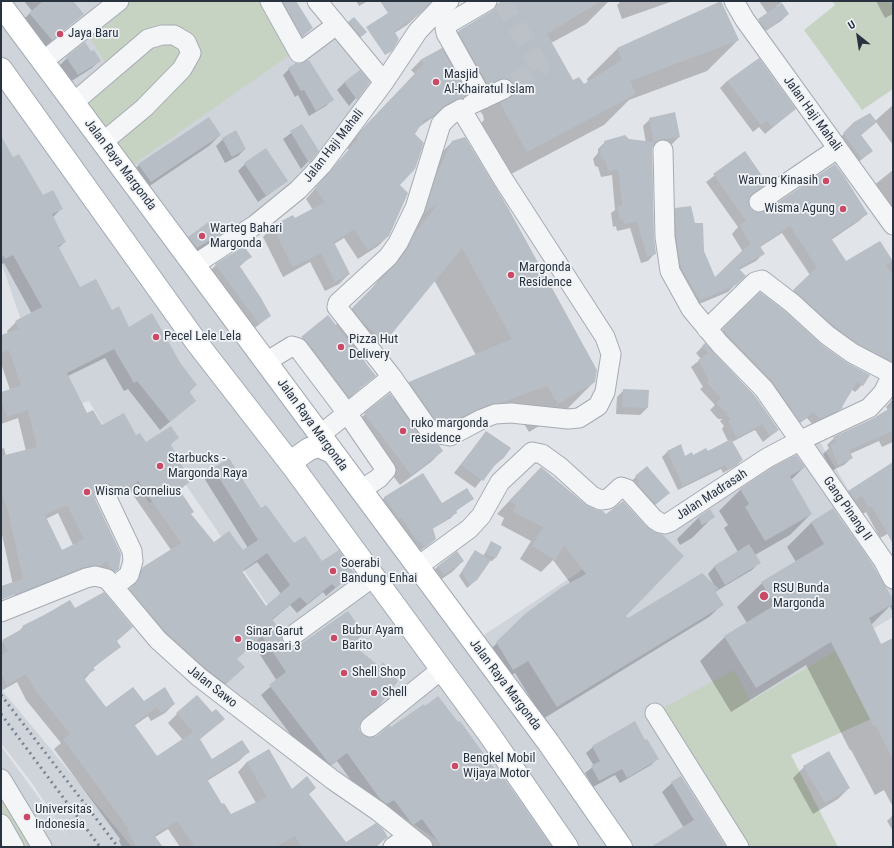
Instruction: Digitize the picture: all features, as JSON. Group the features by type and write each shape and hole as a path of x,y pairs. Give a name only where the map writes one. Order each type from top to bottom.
{"main road":[{"name":"Jalan Raya Margonda","path":"1,5 72,103 103,142 417,567 556,752 621,847"},
{"path":"1,69 197,344 294,468 490,734 567,847"},
{"path":"277,446 288,447 301,438 307,431 320,436 319,446 309,449 295,459 294,468"}],"street":[{"path":"42,62 119,1"},
{"path":"270,1 299,53 335,26"},
{"path":"317,1 335,26 384,82"},
{"name":"Jalan Haji Mahali","path":"194,265 255,225 298,190 322,165 384,82 418,31 441,7 449,1"},
{"path":"483,99 446,33 445,28 451,22 487,1"},
{"name":"Jalan Haji Mahali","path":"734,1 745,20 893,225"},
{"path":"72,103 148,39 162,34 174,35 186,42 191,53 182,69 144,108 103,142"},
{"path":"461,109 503,179 605,337 612,354 605,392 598,406 580,418 568,419 511,413 495,414 482,418 450,436 439,434 426,427 392,377 337,307 338,303 388,257 398,243 415,208 441,124 450,115 461,109 504,89"},
{"path":"759,202 838,149"},
{"name":"Gang Pinang II","path":"663,150 665,237 670,271 691,309 764,390 883,560 893,578"},
{"path":"708,329 755,282 762,280 792,303 827,335 852,353 893,373"},
{"path":"266,362 292,346 298,348 347,414 386,470 379,478 361,490"},
{"name":"Jalan Madrasah","path":"417,567 469,529 481,516 500,482 532,452 542,454 560,467 592,496 601,500 608,499 621,487 627,489 654,519 665,524 767,458 869,408 884,393 893,373"},
{"path":"320,436 392,377"},
{"path":"105,494 132,551 133,561 129,575 115,586"},
{"name":"Jalan Sawo","path":"1,612 86,578 103,576 115,586 158,640 199,677 416,842"},
{"path":"292,636 373,577"},
{"path":"370,727 442,669"},
{"path":"655,713 739,847"},
{"path":"1,779 42,847"},
{"path":"1,824 14,847"},
{"path":"393,847 416,842"}],"shaded area":[{"path":"1,1 131,1 87,34 294,52 331,34 377,88 313,169 280,198 196,257 484,635 668,513 810,425 893,565 893,617 750,701 744,847 447,847 353,783 262,728 202,665 271,610 184,482 149,503 89,401 53,412 1,262"},
{"path":"1,689 132,847 1,847 1,746 69,839 32,783 1,743"}],"green space":[{"path":"131,1 267,1 294,52 130,167 75,87 106,63 87,34"},
{"path":"832,1 890,1 893,6 893,89 862,110 804,30 835,5"},
{"path":"852,641 889,711 791,755 838,847 744,847 651,714 734,670 750,701"},
{"path":"1,794 32,847 22,847 1,810"}],"building":[{"name":"Jaya Baru","path":"43,1 73,1 84,14 52,40 29,13"},
{"path":"283,1 296,1 313,28 302,37"},
{"path":"380,1 432,1 417,16 394,31 399,39 392,51 385,55 366,27 388,13"},
{"path":"502,1 601,1 547,34 573,80 579,77 584,84 622,60 617,48 721,1 739,40 630,81 636,94 527,152 500,103 513,96 515,90 514,84 505,78 488,85 458,31 493,10"},
{"path":"782,3 789,14 766,30 758,19"},
{"path":"354,17 367,32 361,37 348,22"},
{"path":"85,42 91,51 94,50 101,61 78,75 66,57"},
{"path":"442,48 468,94 463,98 456,99 445,105 436,114 424,120 415,134 424,143 415,169 400,185 408,193 389,236 368,250 354,229 334,242 350,274 335,282 321,253 293,267 272,226 293,215 295,218 325,202 315,188 358,139 356,137 364,127 424,64 420,60"},
{"path":"759,58 796,109 772,128 767,121 761,125 727,81"},
{"path":"309,60 334,100 316,111 304,90 301,91 288,68 296,63 300,64"},
{"path":"360,70 370,82 357,100 344,82"},
{"path":"675,112 680,137 658,140 654,143 652,150 654,237 656,254 647,257 637,222 624,224 623,220 620,220 617,206 622,205 618,169 608,171 605,160 602,159 599,151 604,145 604,141 625,135 629,139 654,142 649,118"},
{"path":"870,113 877,122 861,135 873,151 862,159 843,133 854,122"},
{"path":"209,117 221,135 151,182 138,164"},
{"path":"302,124 319,151 309,163 290,131"},
{"path":"236,130 246,149 232,157 222,138"},
{"path":"1,136 13,157 19,154 43,195 53,190 63,209 52,214 66,242 58,246 80,287 96,279 112,310 119,306 129,327 152,313 181,364 197,385 189,391 196,401 170,422 137,381 134,383 114,349 67,373 87,413 93,410 102,425 124,413 136,435 140,433 146,442 171,426 179,438 170,444 182,462 180,463 192,480 179,489 194,512 191,514 214,542 229,531 243,550 258,540 213,468 229,458 261,508 266,505 294,543 305,536 322,561 339,550 354,573 336,588 332,584 307,604 300,597 272,619 282,633 283,642 292,650 348,611 364,634 351,643 380,667 383,662 398,681 378,707 360,723 359,729 362,734 371,738 377,736 390,725 391,727 438,696 458,722 460,721 497,772 499,771 552,847 442,847 422,819 413,825 394,800 387,804 380,799 347,753 331,765 327,761 269,685 286,672 262,636 237,659 245,667 226,684 206,669 166,632 129,589 139,578 143,567 181,543 138,481 117,493 111,485 101,484 96,487 94,493 95,499 121,554 119,569 115,572 110,568 107,561 99,566 84,567 1,600 1,586 23,579 8,511 1,490 1,456 37,447 28,410 7,417 1,400 1,392 21,386 9,350 1,353 1,335 19,329 15,321 42,307 13,255 5,259 1,253","holes":["67,505 84,539 62,550 45,515","267,553 290,585 266,606 242,571"]},
{"name":"Margonda Residence","path":"465,137 507,206 597,370 595,382 558,404 547,386 500,403 491,404 443,424 435,419 409,382 512,339 462,248 385,342 363,322 352,308 397,263 411,244 409,245 414,234 439,203 425,212 436,176 452,141"},
{"path":"266,148 288,181 266,196 244,163"},
{"path":"745,151 767,183 749,198 750,208 755,212 765,211 835,164 844,176 868,214 831,238 846,261 880,241 893,261 886,265 893,275 893,362 858,344 834,326 793,290 817,267 790,226 760,246 765,254 738,268 746,276 736,285 700,300 681,267 676,236 675,208 691,206 695,223 703,223 704,251 715,277 745,248 751,245 739,225 746,221 713,174"},
{"name":"Warteg Bahari Margonda","path":"211,220 221,234 197,248 188,237"},
{"path":"244,246 252,257 239,265 271,316 259,324 215,264"},
{"path":"760,292 785,311 821,344 846,362 870,375 863,386 857,382 842,407 843,408 820,419 814,412 800,422 772,381 722,329"},
{"path":"328,315 376,376 349,397 307,341 301,337"},
{"path":"705,343 755,396 779,430 770,436 762,424 737,438 728,421 731,420 726,414 730,413 725,412 716,403 721,398 706,382 709,380 698,360 708,353 702,346"},
{"path":"623,389 649,390 648,408 622,407"},
{"name":"ruko margonda residence","path":"390,393 418,434 439,445 443,451 411,475 364,413"},
{"path":"893,406 893,431 849,450 853,458 838,465 830,445 837,442 833,437 874,418"},
{"path":"486,431 511,448 503,459 501,457 483,481 461,465"},
{"path":"731,439 743,460 728,469 725,465 683,486 667,451 681,444 685,456 692,452 693,455 706,448 708,451"},
{"path":"796,455 805,467 790,476 812,514 765,541 745,507 749,504 740,489 773,467"},
{"path":"893,462 893,544 872,506 869,508 862,496 855,500 848,491"},
{"path":"647,466 670,493 656,504 637,484 639,481 635,476"},
{"path":"541,467 585,504 597,510 603,511 606,514 623,501 646,526 654,532 663,535 684,556 626,616 628,618 702,573 719,589 715,591 724,605 557,707 528,661 513,670 496,642 526,613 562,587 586,574 564,545 555,560 532,546 543,527 513,512 516,505 509,501"},
{"path":"423,473 442,503 467,488 474,499 456,510 457,513 433,528 436,539 425,548 420,541 418,542 401,517 399,519 384,497"},
{"path":"833,508 867,556 893,599 893,604 869,618 881,644 893,638 893,759 876,726 874,727 831,642 756,688 724,636 775,605 761,582 824,544 811,522"},
{"path":"710,509 715,517 702,525 698,517"},
{"path":"491,541 502,547 496,558 485,553"},
{"path":"749,544 761,563 725,585 714,566"},
{"path":"475,550 491,560 477,580 470,585 462,572"},
{"path":"457,551 464,561 444,575 438,566"},
{"path":"104,592 133,627 117,641 121,647 93,667 95,670 83,677 106,707 133,687 144,701 165,687 175,704 161,713 157,707 134,724 157,756 193,732 176,713 197,695 212,712 216,709 225,719 200,739 212,759 242,740 250,752 207,779 222,804 224,803 231,814 267,797 247,762 269,749 292,789 307,776 316,788 309,794 346,842 376,823 383,829 388,837 374,847 302,847 295,836 275,847 195,847 177,821 154,835 163,847 136,847 127,831 129,829 63,739 70,734 35,690 26,674 7,685 1,673 1,655 8,651 2,640 24,628 22,626 70,600 75,608"},
{"path":"635,721 645,740 647,739 659,759 627,778 622,769 599,781 591,766 600,761 592,746"},
{"path":"829,751 850,788 825,803 803,766"},
{"path":"681,776 726,847 651,847 694,820 671,782"}],"tunnel":[{"path":"502,1 540,67 504,89"}],"railway":[{"path":"1,695 118,847"},
{"path":"1,714 100,847"}],"place":[{"name":"Jaya Baru","path":"60,34"},
{"name":"Masjid Al-Khairatul Islam","path":"436,82"},
{"name":"Warung Kinasih","path":"826,181"},
{"name":"Wisma Agung","path":"843,209"},
{"name":"Warteg Bahari Margonda","path":"202,236"},
{"name":"Margonda Residence","path":"511,275"},
{"name":"Pecel Lele Lela","path":"156,337"},
{"name":"Pizza Hut Delivery","path":"341,347"},
{"name":"ruko margonda residence","path":"403,431"},
{"name":"Starbucks - Margonda Raya","path":"160,466"},
{"name":"Wisma Cornelius","path":"87,492"},
{"name":"Soerabi Bandung Enhai","path":"333,571"},
{"name":"RSU Bunda Margonda","path":"764,596"},
{"name":"Bubur Ayam Barito","path":"334,638"},
{"name":"Sinar Garut Bogasari 3","path":"238,639"},
{"name":"Shell Shop","path":"344,673"},
{"name":"Shell","path":"374,693"},
{"name":"Bengkel Mobil Wijaya Motor","path":"455,766"},
{"name":"Universitas Indonesia","path":"27,817"}]}
